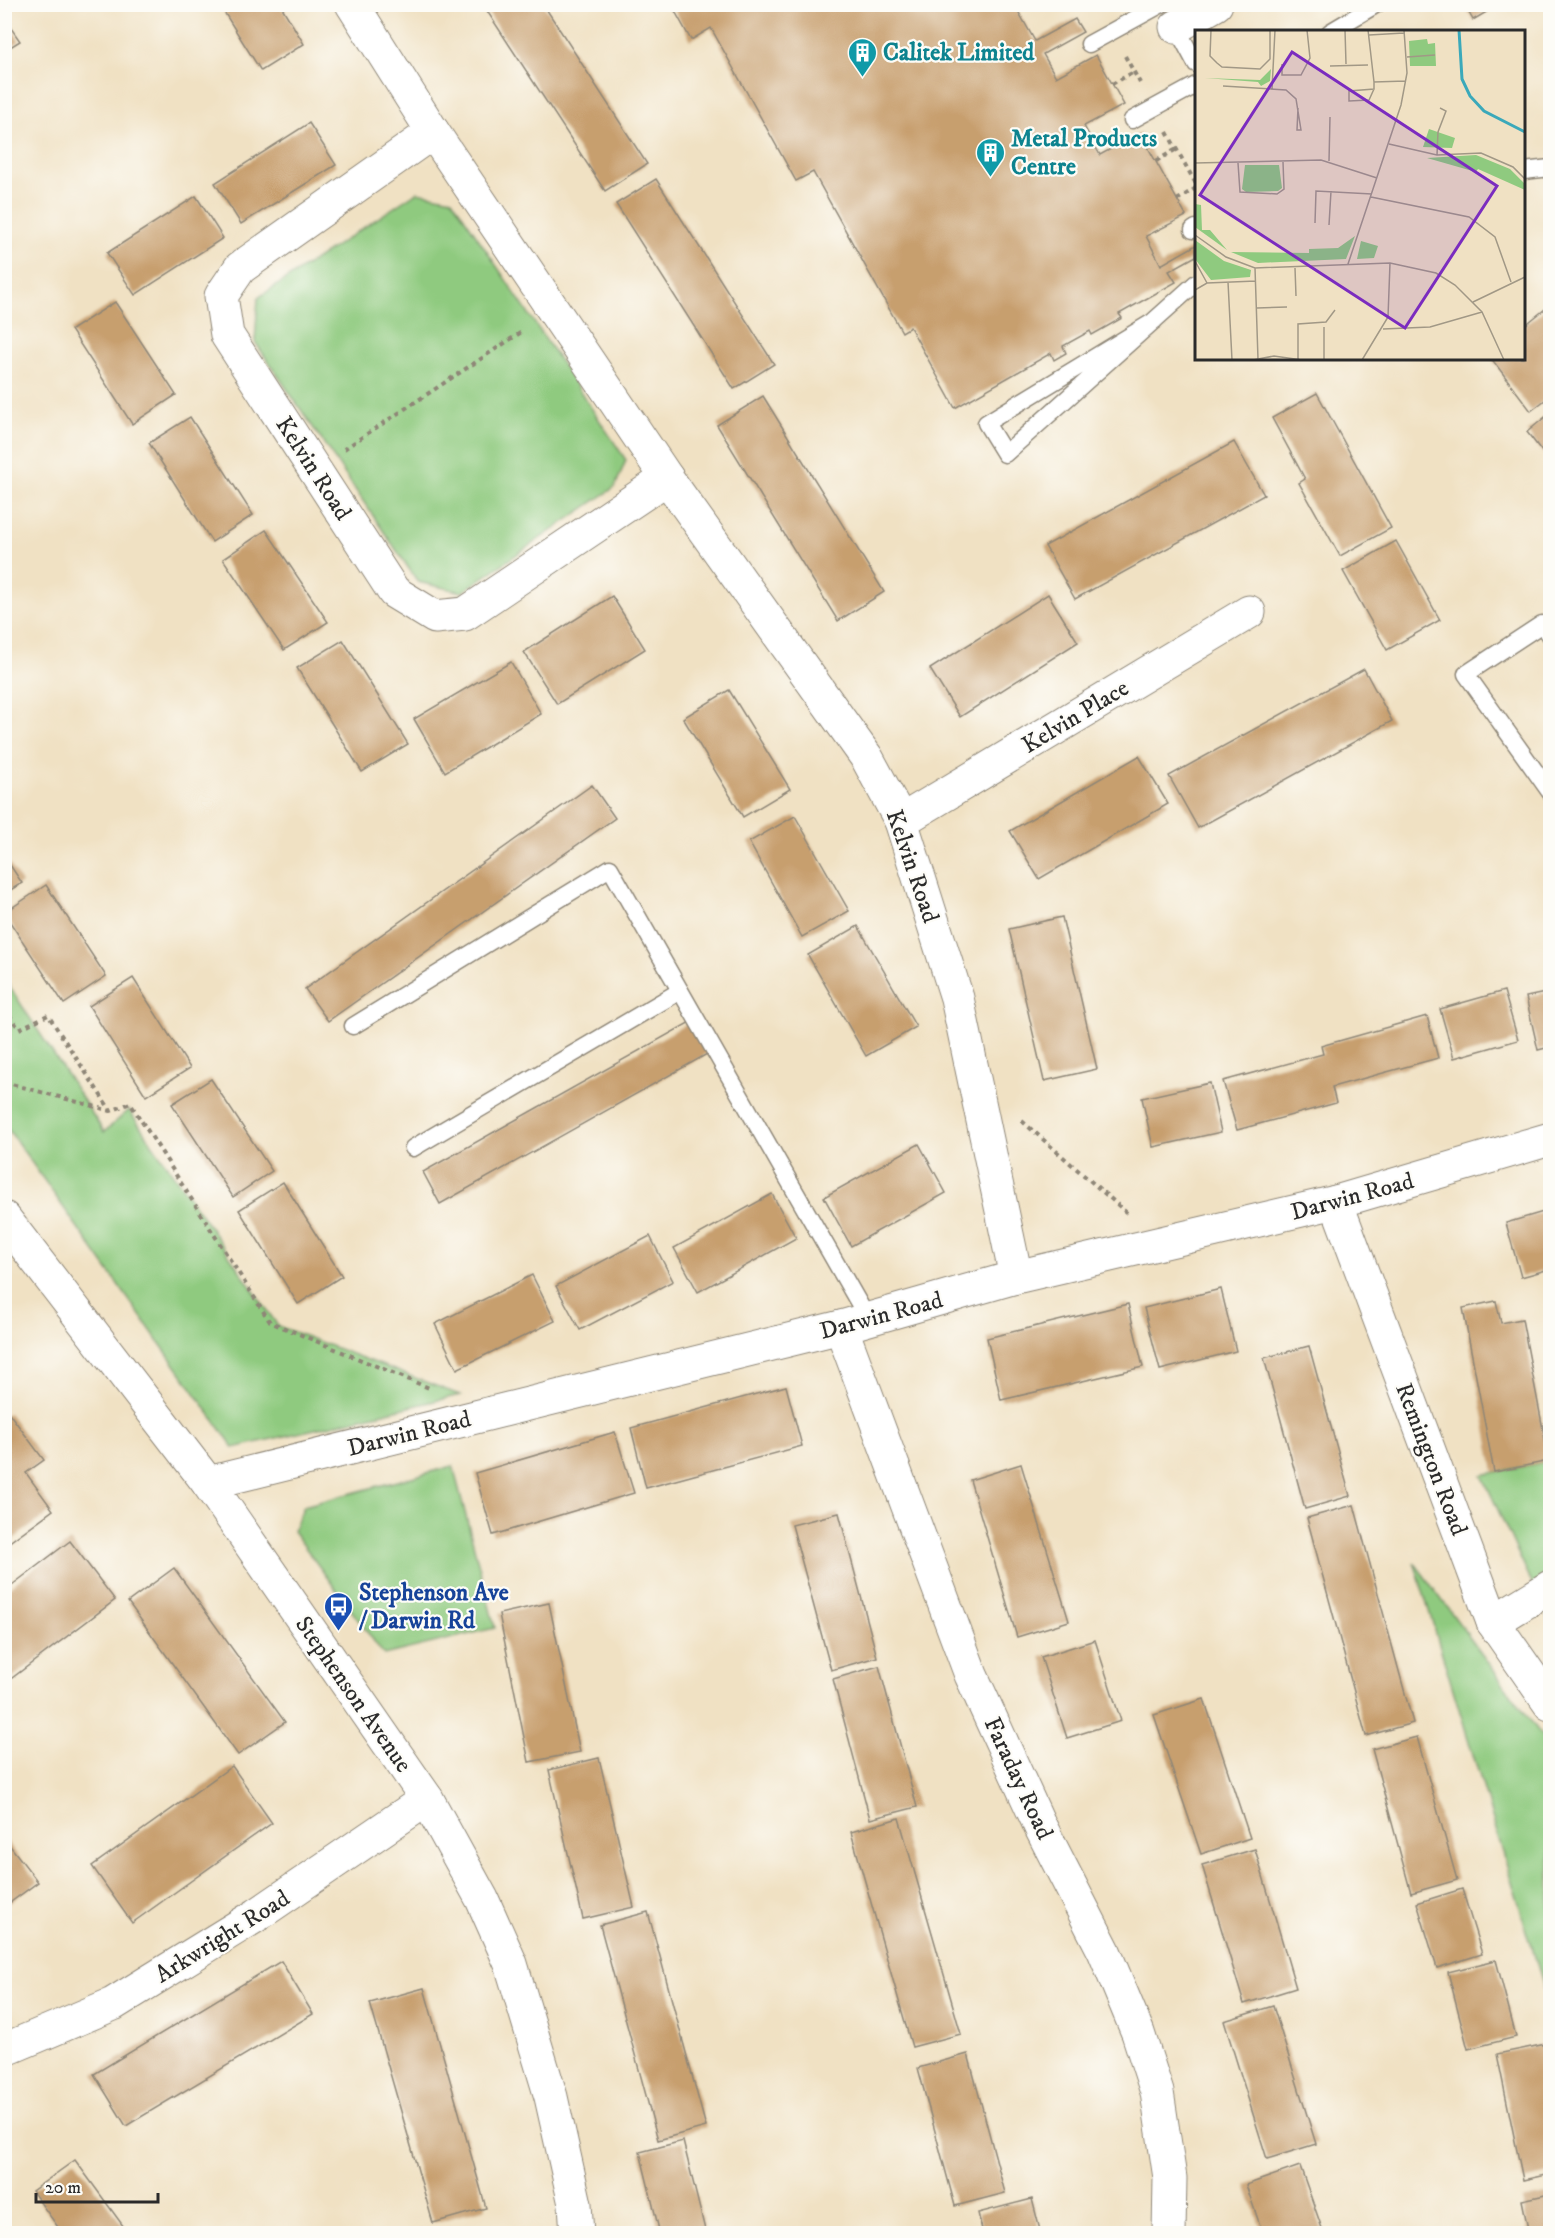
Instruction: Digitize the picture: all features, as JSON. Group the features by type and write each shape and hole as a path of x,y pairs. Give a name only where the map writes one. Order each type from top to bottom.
{"street":[{"name":"Kelvin Road","path":"351,4 434,132 667,478 867,758 902,821 957,998 1016,1277"},
{"path":"1167,12 1215,4"},
{"name":"Kelvin Road","path":"434,132 240,268 221,296 227,335 394,592 435,617 465,614 667,478"},
{"name":"Kelvin Place","path":"902,821 1250,612"},
{"name":"Darwin Road","path":"208,1483 855,1323 1016,1277 1336,1202 1551,1139"},
{"name":"Remington Road","path":"1336,1202 1493,1622 1551,1704"},
{"name":"Stephenson Avenue","path":"4,1218 208,1483 427,1799 482,1899 511,1964 551,2097 575,2204 577,2234"},
{"name":"Faraday Road","path":"855,1323 971,1675 1041,1828 1104,1951 1138,2033 1157,2092 1170,2178 1169,2234"},
{"path":"1493,1622 1551,1587"},
{"name":"Arkwright Road","path":"4,2050 113,2004 257,1915 427,1799"}],"lane":[{"path":"1333,30 1377,4"},
{"path":"1089,44 1167,12 1195,61"},
{"path":"1132,120 1195,86"},
{"path":"1525,171 1551,168"},
{"path":"1154,321 986,423 1005,454 1195,285"},
{"path":"1551,635 1542,624 1466,674 1551,792"},
{"path":"353,1026 610,868 680,991 855,1323"},
{"path":"413,1148 680,991"}],"path":[{"path":"1112,84 1134,72"},
{"path":"1156,161 1177,149"},
{"path":"1177,200 1195,189"},
{"path":"314,469 554,311"},
{"path":"4,1006 19,1029 48,1015 111,1111"},
{"path":"4,1082 111,1111 130,1103 270,1322 434,1391"},
{"path":"1019,1118 1161,1243"}],"green space":[{"path":"417,192 452,199 626,460 615,487 462,592 418,582 255,342 258,298"},
{"path":"4,978 104,1132 129,1110 278,1326 460,1395 234,1448 5,1125"},
{"path":"1550,1461 1550,1623 1482,1475"},
{"path":"453,1466 495,1628 384,1655 293,1531 304,1506"},
{"path":"1414,1562 1550,1747 1550,2006"}],"building":[{"path":"219,4 280,4 304,44 261,71"},
{"path":"497,4 543,4 647,164 605,191 487,11"},
{"path":"671,4 1030,4 1018,11 1035,41 1075,19 1083,32 1043,54 1056,77 1096,55 1124,105 1084,126 1100,155 1140,133 1186,216 1146,236 1161,265 1195,246 1195,257 1169,271 1176,282 1119,314 1122,318 1092,335 1090,331 1063,346 1066,353 1054,360 1051,353 955,408 910,327 902,332 813,172 796,181 711,28 691,40"},
{"path":"1464,4 1500,4 1473,20"},
{"path":"4,18 20,41 4,51"},
{"path":"309,123 336,165 241,224 215,183"},
{"path":"656,179 774,364 734,389 616,204"},
{"path":"196,196 223,238 135,295 107,253"},
{"path":"115,302 176,395 132,424 71,330"},
{"path":"1550,305 1550,396 1531,411 1493,360 1525,360 1525,325"},
{"path":"1317,393 1391,528 1340,556 1299,483 1305,479 1272,418"},
{"path":"763,396 884,592 838,621 717,425"},
{"path":"1550,413 1550,462 1527,432"},
{"path":"190,417 253,515 212,542 149,443"},
{"path":"1234,442 1264,495 1075,599 1045,546"},
{"path":"266,530 328,622 284,650 223,559"},
{"path":"1396,541 1440,620 1387,650 1343,571"},
{"path":"1048,594 1078,642 960,717 930,669"},
{"path":"612,596 645,649 557,704 524,652"},
{"path":"343,640 408,744 362,772 297,668"},
{"path":"511,662 541,714 445,772 414,719"},
{"path":"1364,669 1392,721 1198,828 1169,776"},
{"path":"729,690 790,789 743,817 683,718"},
{"path":"1139,756 1168,804 1039,879 1010,831"},
{"path":"592,785 615,818 328,1021 305,989"},
{"path":"795,816 849,911 802,937 749,842"},
{"path":"4,856 22,883 4,894"},
{"path":"46,885 106,976 64,1004 4,913"},
{"path":"1062,917 1097,1069 1044,1081 1009,929"},
{"path":"858,926 916,1027 866,1056 808,955"},
{"path":"133,978 190,1068 146,1096 89,1006"},
{"path":"1504,991 1518,1040 1454,1058 1440,1009"},
{"path":"1550,992 1550,1047 1538,1050 1526,997"},
{"path":"1427,1016 1438,1058 1332,1087 1336,1103 1237,1130 1223,1081 1323,1054 1321,1046"},
{"path":"692,1021 709,1053 440,1204 423,1172"},
{"path":"211,1079 272,1171 233,1197 172,1104"},
{"path":"1210,1083 1221,1132 1153,1147 1142,1098"},
{"path":"919,1144 946,1193 851,1246 824,1197"},
{"path":"283,1182 342,1276 298,1304 239,1210"},
{"path":"772,1194 796,1238 698,1292 674,1248"},
{"path":"1550,1210 1550,1269 1521,1277 1506,1223"},
{"path":"650,1236 673,1281 580,1330 556,1286"},
{"path":"532,1275 555,1321 457,1369 435,1324"},
{"path":"1221,1289 1236,1351 1160,1370 1144,1308"},
{"path":"1496,1301 1501,1323 1522,1319 1549,1461 1494,1472 1463,1308"},
{"path":"1128,1304 1143,1367 1001,1400 987,1338"},
{"path":"1309,1346 1350,1496 1305,1509 1264,1358"},
{"path":"786,1386 802,1446 646,1488 631,1428"},
{"path":"9,1413 44,1460 26,1473 53,1510 4,1546 4,1415"},
{"path":"615,1432 634,1493 493,1535 475,1473"},
{"path":"1021,1464 1069,1621 1017,1637 970,1480"},
{"path":"1354,1505 1413,1723 1366,1736 1307,1518"},
{"path":"839,1513 877,1657 831,1670 792,1525"},
{"path":"70,1541 115,1600 4,1684 4,1591"},
{"path":"174,1568 285,1722 238,1755 128,1602"},
{"path":"549,1603 580,1752 529,1762 499,1614"},
{"path":"1095,1640 1121,1721 1067,1738 1041,1657"},
{"path":"879,1666 917,1807 870,1819 833,1679"},
{"path":"1204,1699 1250,1838 1201,1854 1154,1715"},
{"path":"1417,1737 1457,1880 1411,1893 1372,1749"},
{"path":"599,1758 634,1907 583,1919 549,1770"},
{"path":"232,1766 272,1823 132,1923 92,1866"},
{"path":"899,1818 961,2034 912,2047 851,1832"},
{"path":"4,1838 38,1882 4,1907"},
{"path":"1255,1849 1296,1988 1244,2004 1202,1865"},
{"path":"1462,1889 1482,1954 1437,1968 1417,1903"},
{"path":"648,1912 706,2127 658,2140 600,1925"},
{"path":"1496,1960 1516,2037 1468,2049 1448,1972"},
{"path":"281,1961 313,2014 126,2126 94,2074"},
{"path":"424,1988 486,2208 433,2223 370,2003"},
{"path":"1273,2006 1316,2144 1267,2159 1224,2021"},
{"path":"1546,2044 1550,2069 1550,2174 1523,2180 1497,2054"},
{"path":"968,2054 1005,2193 955,2206 918,2068"},
{"path":"683,2141 706,2234 660,2234 640,2152"},
{"path":"75,2160 129,2234 63,2234 32,2191"},
{"path":"1300,2166 1324,2234 1263,2234 1246,2185"},
{"path":"1550,2194 1550,2234 1529,2234 1522,2200"},
{"path":"1032,2199 1041,2234 983,2234 978,2213"}],"place":[{"name":"Calitek Limited","path":"862,78"},
{"name":"Metal Products Centre","path":"990,178"},
{"name":"Stephenson Ave / Darwin Rd","path":"338,1632"}]}
